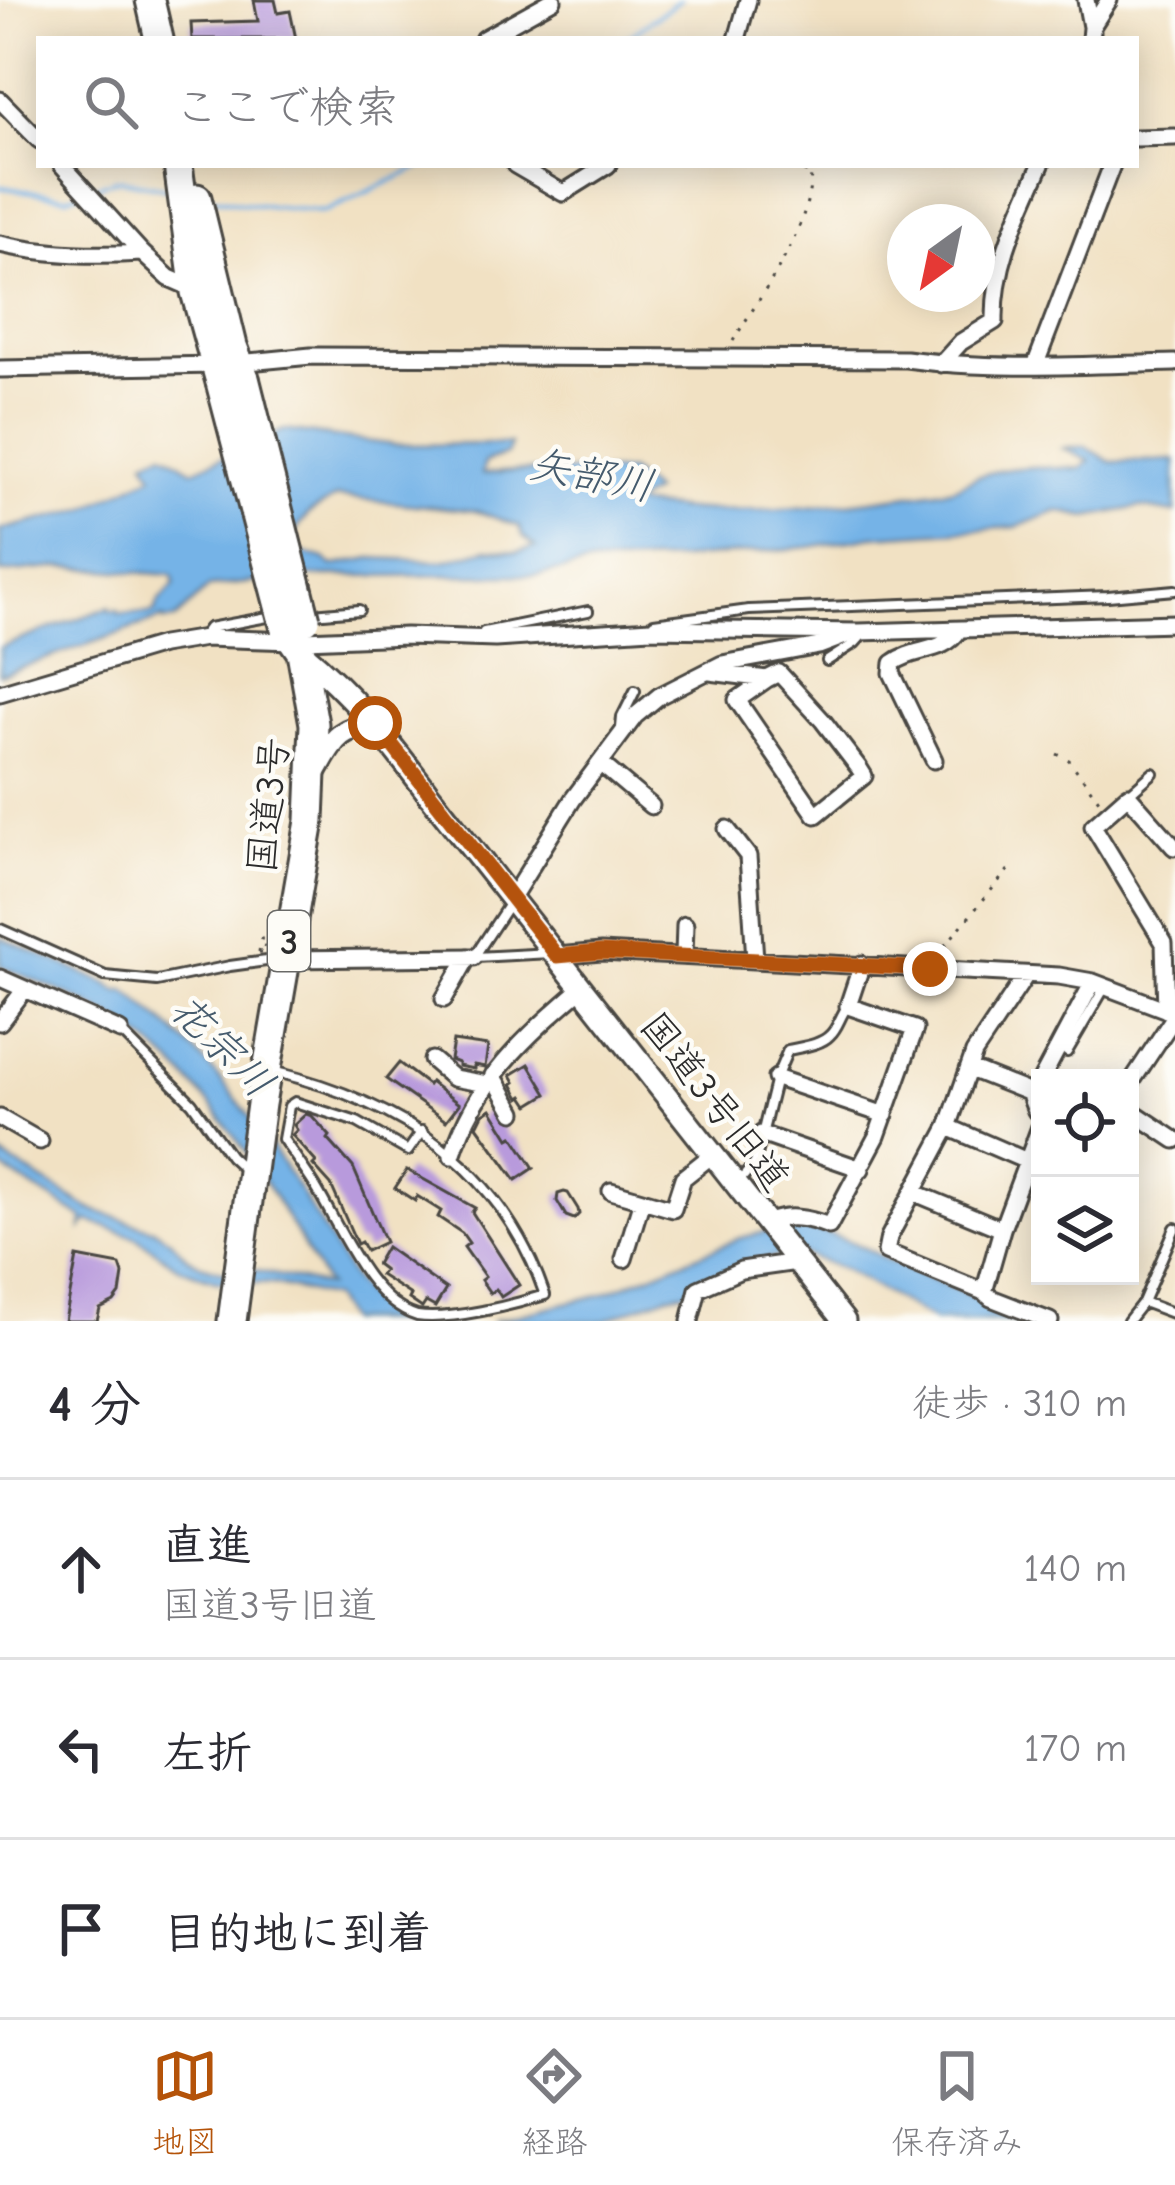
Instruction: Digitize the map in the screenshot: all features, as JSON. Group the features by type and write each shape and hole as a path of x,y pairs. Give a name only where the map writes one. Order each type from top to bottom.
{"highway":[{"path":"150,0 157,36"},
{"name":"国道3号","path":"179,168 298,636 314,724 310,820 274,949 267,1070 232,1321"},
{"name":"国道3号","path":"189,168 193,218"}],"street":[{"path":"488,36 553,0"},
{"path":"737,36 748,0"},
{"path":"1086,0 1092,36"},
{"path":"1092,36 1109,0"},
{"path":"0,100 33,123"},
{"path":"1139,138 1175,137"},
{"path":"65,168 169,278 208,290"},
{"path":"520,168 562,194 603,168"},
{"path":"941,364 961,342 995,321 995,290 1011,234 1040,168"},
{"path":"1036,366 1111,168"},
{"path":"0,244 34,252 142,253"},
{"path":"0,369 230,371 311,356 907,359 1036,366 1175,363"},
{"path":"0,693 162,645 202,638 495,639 652,629 862,632 1175,622"},
{"path":"934,760 892,673 893,663 948,644 959,630"},
{"path":"512,899 573,799 635,716 659,696 722,664 819,646 862,632"},
{"name":"国道3号旧道","path":"298,636 379,728 844,1321"},
{"path":"710,672 767,679 779,673 823,721 864,776 816,814 737,700 767,679"},
{"path":"312,778 340,733 362,725 379,728"},
{"path":"600,764 651,806"},
{"path":"1139,1069 1172,1013 1170,939 1090,820 1128,795 1174,847"},
{"path":"727,829 737,856 748,856 755,959"},
{"path":"684,956 686,925"},
{"path":"274,949 471,957"},
{"path":"555,954 601,952 1059,976 1099,984 1172,1013"},
{"path":"444,999 471,957"},
{"path":"767,1224 779,1217 829,1226 885,1115 915,1029 848,1006 862,964"},
{"path":"1026,975 974,1052 948,1127 889,1237 886,1252 1051,1321"},
{"path":"0,979 120,1031"},
{"path":"1047,1069 1099,984"},
{"path":"452,1156 490,1080 532,1030 581,988"},
{"path":"0,1022 25,989"},
{"path":"432,1060 453,1078 490,1080"},
{"path":"970,1069 1031,1082"},
{"path":"776,1078 885,1115"},
{"path":"490,1080 514,1112"},
{"path":"1139,1116 1175,1139"},
{"path":"0,1118 30,1139"},
{"path":"948,1127 1029,1162"},
{"path":"760,1134 861,1168"},
{"path":"611,1191 673,1209 683,1178 712,1155"},
{"path":"984,1292 1031,1156"},
{"path":"913,1192 1003,1229"},
{"path":"624,1259 642,1200"},
{"path":"690,1321 698,1289 741,1270 796,1261"}],"lane":[{"path":"652,629 652,624 748,610 1175,590"},
{"path":"202,638 209,628 263,617 358,610"},
{"path":"458,637 588,611"},
{"path":"827,661 855,643 862,632"},
{"path":"620,736 622,717 634,691"},
{"path":"1128,795 1153,773"},
{"path":"471,957 512,899"},
{"path":"0,929 105,976 157,981 230,965 274,949"},
{"path":"471,957 555,954"},
{"path":"1067,1052 1099,984"},
{"path":"736,1185 754,1163 788,1050 825,1040 848,1006"},
{"path":"120,1031 192,1103 230,1156 251,1172"},
{"path":"267,1070 374,1104 422,1131 476,1179 514,1229 545,1295 463,1316 422,1318 405,1312 365,1274 283,1139 289,1106 296,1102 357,1121 408,1151 422,1131"},
{"path":"1128,1321 1143,1302 1175,1228"},
{"path":"1143,1302 1175,1314"}],"path":[{"path":"723,358 781,262 803,215 811,173 788,168"},
{"path":"1057,754 1069,760 1107,811"},
{"path":"930,969 1010,869"}],"water":[{"name":"矢部川","path":"284,430 395,445 510,444 507,454 485,462 482,474 630,472 654,492 633,504 750,511 945,490 991,472 1017,468 1080,469 1090,461 1064,449 1085,446 1111,462 1175,460 1175,513 1139,507 1087,517 1058,511 1016,527 593,564 539,575 311,576 209,587 174,620 163,618 0,675 0,647 110,607 119,614 154,613 175,584 172,575 63,567 0,573 0,530 85,509 153,475 145,460 164,452 193,470","holes":["337,497 476,511 519,526 523,537 536,547 517,552 487,549 444,561 371,558 332,566 325,559 297,551 296,530 309,513"]},
{"path":"0,937 119,992 125,990 183,1040 264,1137 353,1280 396,1321 347,1321 332,1298 274,1284 219,1282 201,1276 178,1267 136,1237 88,1221 82,1228 83,1218 0,1167 0,1155 90,1209 156,1230 201,1265 224,1272 254,1270 327,1286 243,1148 193,1085 118,1021 0,966"},
{"path":"792,1226 854,1243 1032,1321 934,1321 843,1269 803,1254 742,1267 602,1321 492,1321 603,1294 740,1238"}],"building":[{"path":"254,0 275,0 278,13 290,11 295,36 192,36 191,23 258,21"},
{"path":"453,1041 488,1046 485,1067 458,1066 450,1060"},
{"path":"399,1063 459,1104 446,1121 386,1079"},
{"path":"529,1064 547,1094 529,1105 520,1098 511,1075"},
{"path":"491,1109 534,1168 516,1180 477,1126"},
{"path":"306,1114 353,1167 385,1242 366,1251 361,1242 357,1244 331,1185 292,1135 297,1130 294,1125"},
{"path":"407,1170 475,1208 472,1212 519,1285 501,1297 496,1289 490,1293 464,1247 469,1243 462,1233 438,1217 441,1211 395,1188"},
{"path":"564,1192 578,1209 574,1219 566,1216 557,1201"},
{"path":"386,1247 446,1289 435,1307 426,1302 422,1308 380,1275 384,1270 376,1264"},
{"path":"77,1257 120,1265 123,1274 120,1294 100,1309 97,1321 65,1321"}],"waterway":[{"path":"629,36 680,0"},
{"path":"210,197 324,212 419,168"},
{"path":"0,187 67,197 118,179 170,189"}],"route":[{"path":"375,723 557,956 601,952 930,969"}],"water label":[{"name":"花宗川","path":"223,1045"}]}
